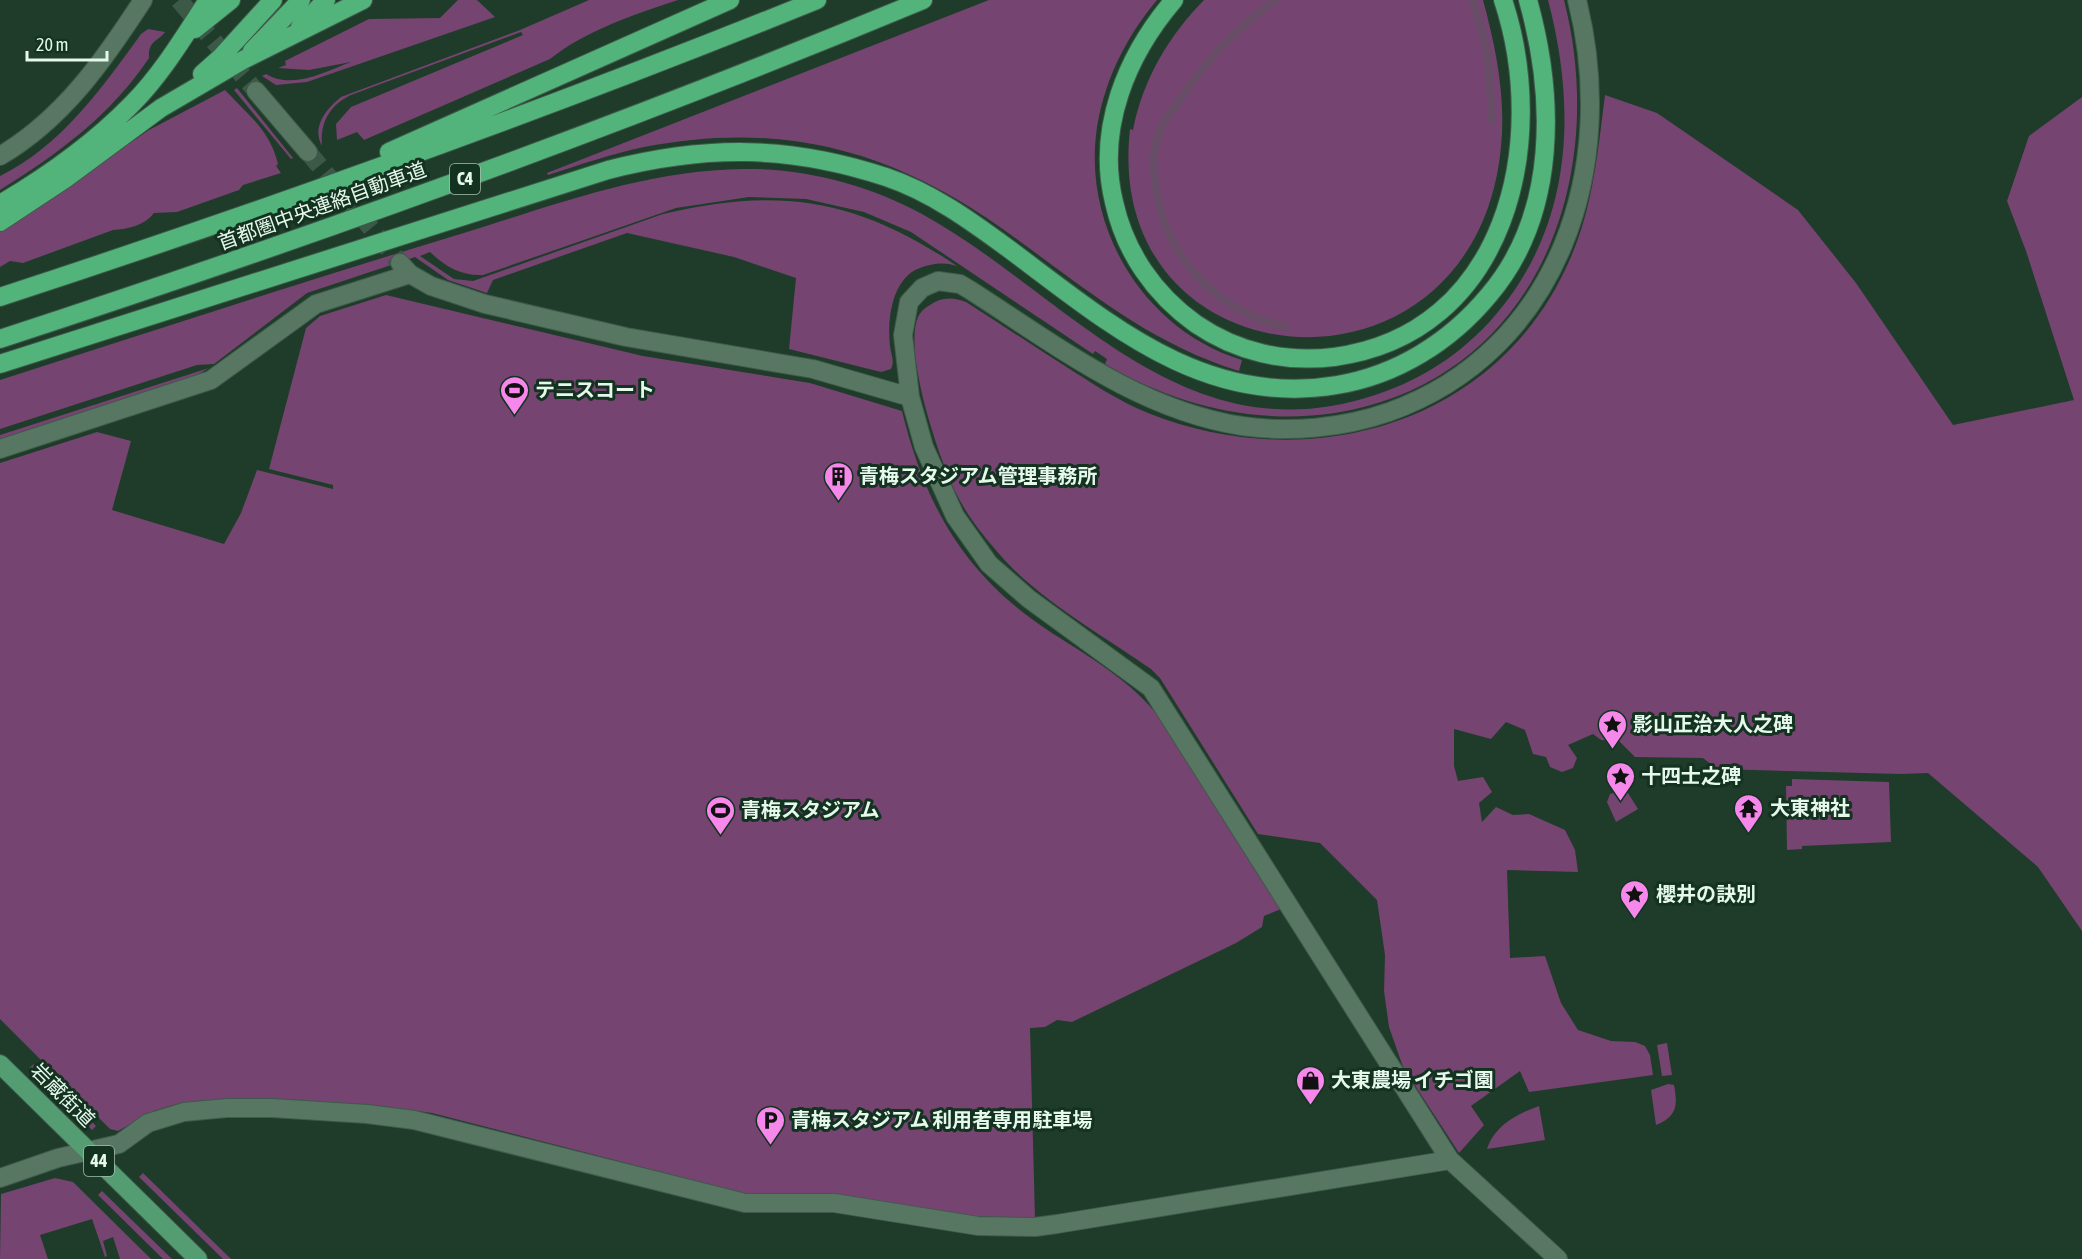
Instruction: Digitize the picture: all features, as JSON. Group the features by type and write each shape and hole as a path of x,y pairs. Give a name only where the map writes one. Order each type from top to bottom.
{"highway":[{"path":"0,204 67,159 119,117 148,87 208,0"},
{"path":"182,40 219,0"},
{"path":"182,40 231,0"},
{"path":"0,222 65,179 161,108 220,58 273,0"},
{"path":"243,60 301,0"},
{"path":"288,39 326,0"},
{"path":"161,108 243,60 288,39 350,4 363,0"},
{"path":"216,225 439,130 730,0"},
{"name":"首都圏中央連絡自動車道","path":"0,297 216,225 612,81 816,0"},
{"name":"首都圏中央連絡自動車道","path":"0,339 296,240 552,147 923,0"},
{"path":"1174,0 1152,29 1134,59 1114,111 1109,148 1109,173 1119,221 1138,264 1163,295 1186,317 1213,334 1251,351 1298,359 1322,358 1361,351 1414,329 1468,282 1490,249 1511,199 1521,147 1519,77 1503,0"},
{"path":"0,364 608,170 668,157 726,150 777,152 825,159 908,186 990,234 1125,334 1169,358 1213,376 1260,388 1286,390 1326,387 1367,379 1410,360 1462,324 1493,291 1529,226 1543,171 1546,126 1544,75 1528,0"}],"main road":[{"name":"岩蔵街道","path":"0,1064 198,1259"}],"street":[{"path":"0,156 40,129 79,88 143,0"},
{"path":"1558,1259 1450,1160 1152,688 1029,598 989,564 971,542 939,487 924,447 910,397 903,352 906,314 915,294 938,281 960,284 1128,389 1158,403 1214,420 1272,429 1336,424 1378,416 1444,387 1494,351 1524,315 1550,271 1571,223 1583,175 1591,108 1588,54 1577,0"},
{"path":"256,91 308,152"},
{"path":"0,449 211,380 316,304 405,268 450,294 485,304 626,337 813,369 910,397"},
{"path":"0,1178 58,1158 119,1144 148,1123 184,1112 239,1107 368,1114 441,1125 745,1203 834,1203 964,1224 1012,1227 1035,1227 1450,1160"}],"shaded area":[{"path":"458,0 477,0 495,17 307,82 276,85 262,76 266,74 276,78 298,80 351,62 309,70 278,68 286,65 285,61 369,19 440,18"},
{"path":"589,0 678,0 611,24 579,40 550,59 364,140 357,132 337,140 336,124 351,107 523,35 521,32 351,95 337,104 328,115 323,129 322,146 318,132 319,125 326,112 341,97 520,30"},
{"path":"989,0 1157,0 1125,46 1110,80 1099,116 1095,172 1101,207 1112,242 1129,273 1151,302 1178,326 1208,346 1242,360 1239,371 1178,347 1150,332 1097,298 974,210 931,185 886,165 842,150 795,141 747,137 697,139 644,147 548,175 547,173"},
{"path":"1204,0 1483,0 1499,73 1502,110 1501,147 1476,235 1428,295 1365,329 1295,337 1228,320 1172,279 1137,215 1130,129 1133,130 1137,111 1150,76 1168,44"},
{"path":"1548,0 1564,0 1576,68 1576,136 1565,201 1542,262 1508,316 1462,360 1404,393 1335,413 1305,416 1245,414 1187,401 1159,391 1105,364 1107,359 1095,351 1093,354 911,232 864,212 806,199 749,197 676,208 483,275 454,270 430,252 420,256 454,279 473,281 663,214 705,205 744,201 781,200 816,204 851,213 886,226 921,243 957,266 943,264 920,268 911,273 897,290 889,324 893,361 891,369 881,372 789,349 796,278 734,257 627,233 493,280 487,293 448,280 415,257 307,293 214,364 197,365 0,429 0,380 292,286 603,190 672,175 743,169 766,169 836,180 902,204 976,248 1079,324 1132,359 1186,387 1244,405 1306,409 1375,395 1429,371 1476,336 1502,307 1526,273 1543,236 1555,199 1562,160 1564,120 1563,80"},
{"path":"148,29 165,32 152,44 149,58 118,97 101,115 62,148 0,190 0,176 42,149 61,132 79,114 141,34"},
{"path":"237,88 293,158 291,159 234,90"},
{"path":"225,90 264,132 274,152 278,164 276,166 281,173 243,185 239,190 177,212 154,213 135,226 113,230 23,263 10,261 0,267 0,232 149,130"},
{"path":"1605,95 1657,113 1798,210 1856,283 1953,425 2074,400 2026,251 2007,201 2029,136 2082,97 2082,931 2038,867 1928,773 1717,769 1703,758 1635,757 1619,741 1601,740 1593,734 1568,745 1577,758 1573,768 1562,772 1550,767 1546,757 1533,754 1525,730 1506,722 1491,739 1454,729 1454,766 1458,781 1483,777 1492,792 1479,803 1482,822 1496,807 1513,815 1529,814 1565,830 1575,850 1578,872 1507,870 1510,958 1545,956 1561,1003 1578,1030 1611,1041 1635,1042 1645,1046 1650,1055 1653,1075 1529,1092 1520,1071 1471,1106 1484,1125 1459,1153 1403,1067 1389,1027 1384,991 1385,955 1377,900 1320,843 1258,834 1160,678 1151,669 1033,587 989,542 960,502 941,456 919,379 915,354 915,333 918,317 928,306 943,299 966,302 1126,403 1148,413 1209,432 1272,439 1333,436 1392,423 1447,398 1496,363 1538,316 1578,240 1594,178"},
{"path":"386,295 643,356 810,383 902,411 911,445 936,507 970,561 1017,608 1118,677 1144,699 1155,712 1281,909 1264,916 1262,927 1236,943 1072,1022 1057,1020 1045,1027 1030,1028 1035,1219 967,1216 746,1194 432,1113 373,1105 213,1100 173,1105 154,1111 118,1131 110,1129 0,1019 0,463 97,432 131,441 112,510 224,544 241,513 257,470 333,489 333,485 269,469 306,328 320,316"},
{"path":"209,368 195,376 0,439 0,435"},
{"path":"1792,779 1889,782 1891,842 1802,846 1802,849 1787,850 1786,786 1792,786"},
{"path":"1621,790 1628,793 1638,809 1616,822 1607,802 1610,794"},
{"path":"1667,1043 1672,1075 1662,1076 1657,1045"},
{"path":"34,1064 96,1126 92,1130 29,1068"},
{"path":"1668,1084 1674,1085 1676,1104 1672,1114 1656,1125 1651,1090"},
{"path":"1539,1106 1545,1140 1487,1149 1495,1133 1501,1127"},
{"path":"143,1173 231,1259 223,1259 139,1177"},
{"path":"55,1178 73,1182 151,1259 120,1259 113,1237 103,1241 107,1256 105,1257 92,1219 40,1235 48,1259 0,1259 1,1194"},
{"path":"102,1191 172,1259 163,1259 98,1195"}],"waterway":[{"path":"1276,0 1233,35 1187,89 1161,128 1157,138 1154,166 1161,212 1170,236 1198,278 1238,309 1261,320 1286,327"},
{"path":"1473,0 1488,56 1492,121"}],"tunnel":[{"path":"179,0 256,91"},
{"path":"308,152 400,263"}],"place":[{"name":"テニスコート","path":"514,416"},
{"name":"青梅スタジアム管理事務所","path":"838,502"},
{"name":"影山正治大人之碑","path":"1612,750"},
{"name":"十四士之碑","path":"1620,802"},
{"name":"大東神社","path":"1749,834"},
{"name":"青梅スタジアム","path":"720,836"},
{"name":"櫻井の訣別","path":"1635,920"},
{"name":"大東農場 イチゴ園","path":"1310,1106"},
{"name":"青梅スタジアム 利用者専用駐車場","path":"770,1146"}]}
